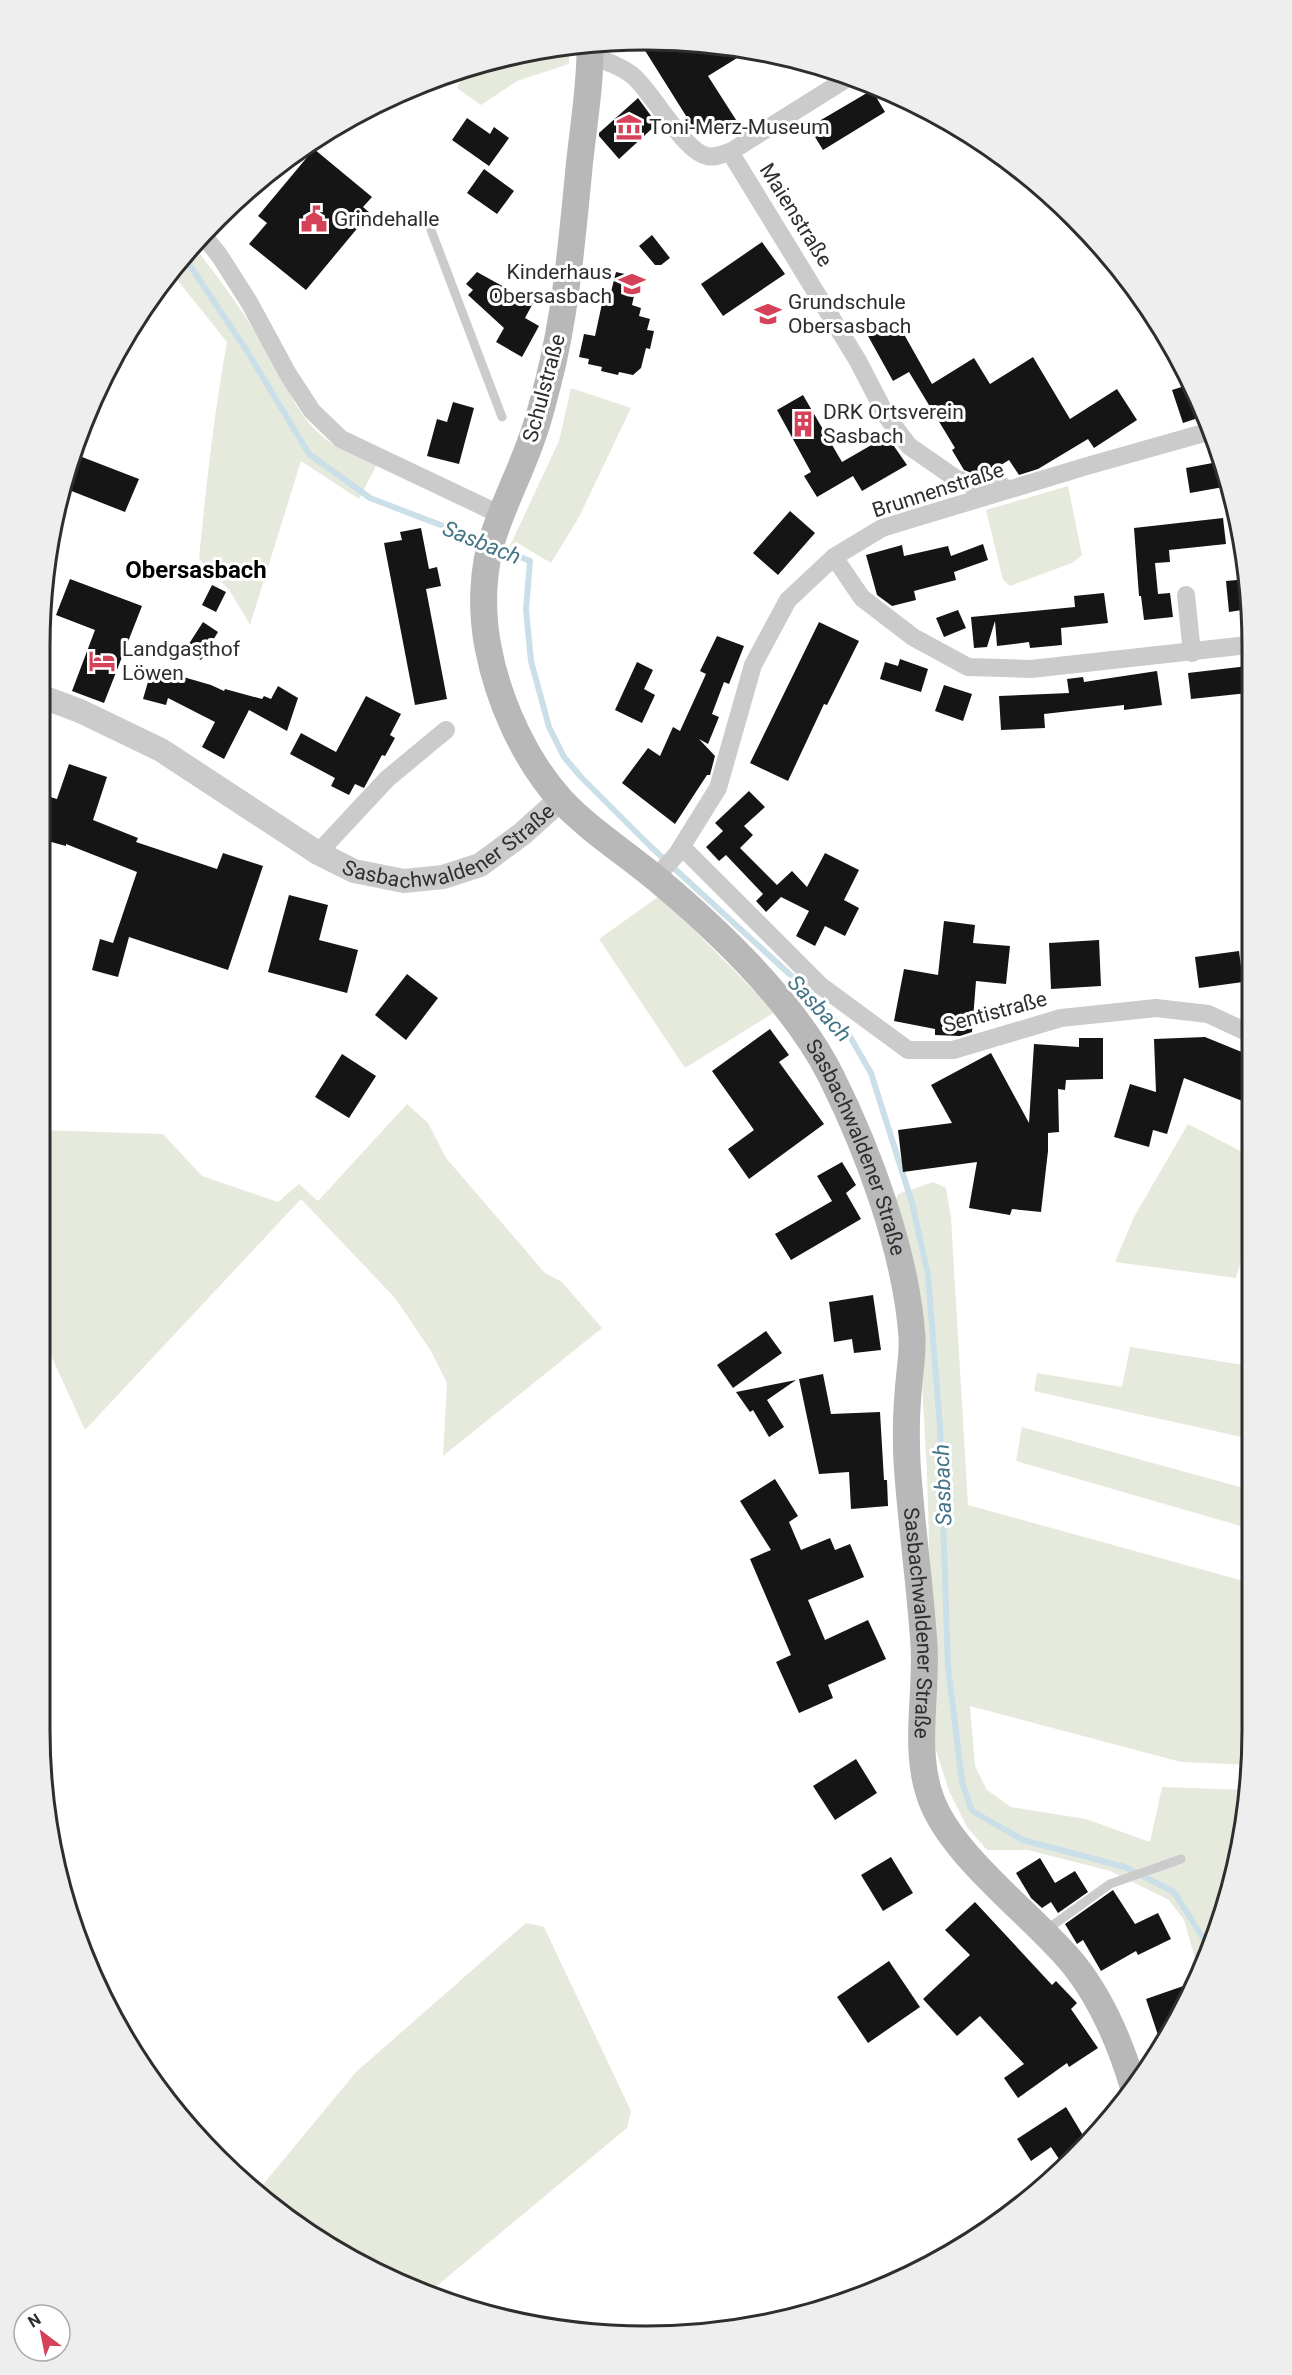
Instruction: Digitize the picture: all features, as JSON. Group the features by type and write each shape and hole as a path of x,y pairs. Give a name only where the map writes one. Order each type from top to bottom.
{"main road":[{"name":"Schulstraße","path":"561,799 537,768 514,724 497,684 486,640 484,601 493,538 534,434 559,333 569,270 590,53"},
{"name":"Sasbachwaldener Straße","path":"561,799 594,831 659,874 774,992 800,1025 829,1071 854,1127 897,1250 907,1299 912,1343 907,1402 907,1455 926,1673 924,1774 930,1798 952,1836 1077,1968 1101,2005 1123,2053 1130,2076"}],"street":[{"name":"Maienstraße","path":"594,52 633,76 685,140 699,153 708,157 730,152 841,82"},
{"name":"Maienstraße","path":"730,152 765,213 858,361 887,417 909,446 955,478 971,485 1017,488"},
{"path":"208,242 231,274 288,374 312,411 342,439 493,538"},
{"name":"Brunnenstraße","path":"659,874 679,850 718,788 753,665 788,600 834,556 882,528 1203,433"},
{"path":"834,556 862,598 913,638 968,667 1031,669 1242,646"},
{"path":"1186,595 1192,653"},
{"name":"Sasbachwaldener Straße","path":"50,700 80,711 161,750 318,853 354,871 404,881 443,877 480,864 522,834 561,799"},
{"path":"318,853 387,779 446,730"},
{"name":"Sentistraße","path":"679,850 821,986 908,1050 953,1050 1061,1018 1156,1008 1209,1014 1242,1030"}],"lane":[{"path":"431,230 502,417"},
{"path":"1044,1931 1110,1884 1181,1859"}],"shaded area":[{"path":"569,55 569,64 517,81 481,105 457,88 462,79 530,61"},
{"path":"198,253 253,328 298,407 311,425 339,448 377,464 359,499 301,461 250,625 230,591 199,559 211,450 227,342 176,279"},
{"path":"571,388 631,408 579,517 551,563 516,542 508,550 559,441"},
{"path":"1068,486 1082,555 1072,563 1010,586 1003,580 986,510"},
{"path":"658,897 775,1012 685,1068 599,939"},
{"path":"407,1104 428,1123 446,1158 545,1273 562,1282 602,1328 443,1456 447,1383 431,1351 395,1298 301,1199 85,1430 50,1353 50,1130 163,1134 202,1176 278,1202 299,1184 318,1201"},
{"path":"1188,1124 1242,1152 1242,1257 1236,1278 1115,1262 1134,1217"},
{"path":"933,1182 946,1188 951,1218 968,1505 1242,1581 1241,1765 1181,1762 970,1706 975,1766 987,1790 1011,1807 1086,1819 1150,1842 1162,1787 1239,1790 1231,1845 1222,1883 1211,1921 1196,1960 1184,1920 1169,1900 1110,1871 1028,1850 987,1850 967,1827 949,1791 935,1747 927,1473 917,1293 895,1202 898,1194"},
{"path":"1130,1347 1242,1365 1242,1437 1034,1391 1037,1373 1122,1387"},
{"path":"1022,1427 1242,1488 1242,1526 1016,1461"},
{"path":"526,1923 544,1927 631,2111 627,2128 436,2287 382,2264 348,2246 315,2225 263,2185 356,2072"}],"building":[{"path":"645,50 685,51 738,57 708,76 738,123 723,132 718,123 698,135"},
{"path":"868,93 875,96 885,112 823,150 809,127"},
{"name":"Toni-Merz-Museum","path":"638,98 657,124 619,159 599,136 599,133"},
{"path":"467,118 490,134 494,127 509,138 489,166 452,140"},
{"name":"Grindehalle","path":"315,150 372,197 363,207 370,213 306,290 249,244 267,223 258,216"},
{"path":"484,169 514,191 497,214 467,193"},
{"path":"652,235 670,258 661,265 655,265 639,246"},
{"path":"762,242 785,274 723,316 701,284"},
{"path":"477,272 533,303 525,318 539,326 522,357 496,342 504,328 468,295 473,290 466,284"},
{"path":"616,272 638,277 632,305 641,308 639,316 650,319 647,330 654,331 650,349 646,348 641,368 633,375 619,372 618,375 601,371 602,367 588,364 589,359 579,357 584,334 595,336 603,299 609,300"},
{"path":"896,320 932,384 974,358 990,384 1033,357 1070,419 1117,389 1137,420 1094,448 1088,439 1038,469 1019,475 1009,460 985,475 964,470 952,450 955,448 909,372 893,381 868,336"},
{"path":"1183,387 1197,418 1183,423 1172,390"},
{"path":"803,395 842,462 887,436 907,465 862,491 853,476 817,497 804,476 811,472 777,410"},
{"path":"453,402 474,408 459,464 427,456 437,419 447,422"},
{"path":"82,457 139,479 125,512 70,491"},
{"path":"1214,463 1221,487 1190,493 1186,468"},
{"path":"790,511 815,533 778,575 753,553"},
{"path":"1223,518 1226,544 1169,550 1170,562 1155,563 1158,594 1170,593 1173,617 1144,620 1141,596 1139,596 1134,528"},
{"path":"421,528 429,569 437,567 441,586 426,589 447,699 415,705 384,543 402,540 400,532"},
{"path":"983,544 988,560 954,572 956,580 914,591 916,600 892,606 877,595 866,555 902,545 904,556 948,546 951,556"},
{"name":"Landgasthof Löwen","path":"70,579 142,606 104,703 72,691 95,630 56,615"},
{"path":"1238,580 1241,610 1229,612 1226,581"},
{"path":"212,585 226,592 216,612 202,605"},
{"path":"1104,593 1108,623 1061,628 1062,645 1030,648 1029,642 997,646 995,621 987,647 974,648 971,617 1075,607 1074,596"},
{"path":"958,610 966,628 944,637 936,618"},
{"path":"203,622 218,632 201,660 185,650"},
{"path":"819,622 859,641 827,705 824,704 788,781 750,763"},
{"path":"717,636 744,646 729,684 724,682 712,714 719,717 708,744 699,739 715,756 710,775 707,775 675,824 622,783 648,748 660,756 673,727 680,731 706,674 700,671"},
{"path":"900,659 928,669 921,692 880,679 885,662 898,666"},
{"path":"637,662 653,670 644,689 655,695 642,723 615,710"},
{"path":"1242,667 1242,694 1191,699 1188,673"},
{"path":"152,668 224,691 225,689 262,699 264,696 271,699 278,686 298,698 287,731 249,710 224,759 202,747 215,722 168,698 166,705 143,699"},
{"path":"1157,671 1162,705 1124,710 1124,705 1044,714 1045,728 1001,730 999,696 1069,693 1067,679 1083,677 1084,682"},
{"path":"944,685 972,694 963,721 935,711"},
{"path":"366,696 401,714 390,735 395,738 385,756 382,755 364,788 355,784 349,795 331,786 335,778 290,754 301,733 336,752"},
{"path":"69,764 107,777 93,820 138,838 136,842 217,869 223,853 263,866 228,970 129,937 118,977 92,970 100,939 113,943 137,872 66,844 66,846 50,842 50,797 57,799"},
{"path":"749,791 765,807 744,826 753,835 740,848 777,885 792,871 807,887 825,853 859,870 844,900 859,908 845,936 825,926 815,946 796,936 809,911 781,897 766,912 756,901 763,894 726,855 719,861 706,847 723,831 715,823"},
{"path":"289,895 328,905 319,940 358,950 347,993 268,972"},
{"path":"944,921 975,925 973,943 1010,946 1006,984 976,981 972,1032 960,1036 935,1035 935,1029 894,1021 904,969 938,975"},
{"path":"1099,940 1101,986 1051,989 1049,943"},
{"path":"1239,951 1242,982 1199,988 1195,957"},
{"path":"407,974 438,998 406,1040 375,1015"},
{"path":"770,1029 789,1055 779,1062 824,1124 749,1179 728,1149 754,1130 712,1071"},
{"path":"1205,1037 1242,1052 1242,1101 1184,1078 1167,1134 1153,1130 1149,1147 1114,1137 1130,1084 1156,1092 1154,1039"},
{"path":"1079,1038 1103,1038 1103,1079 1066,1080 1065,1090 1058,1089 1059,1132 1048,1133 1041,1212 1012,1209 1010,1215 969,1208 977,1162 903,1172 898,1130 952,1123 931,1085 991,1053 1029,1123 1034,1044 1079,1047"},
{"path":"342,1054 376,1076 349,1118 315,1097"},
{"path":"842,1162 856,1185 846,1193 861,1219 791,1260 775,1234 832,1201 817,1176"},
{"path":"873,1295 881,1350 854,1353 852,1339 834,1342 829,1302"},
{"path":"766,1331 782,1353 733,1388 717,1365"},
{"path":"823,1374 831,1414 880,1412 888,1506 851,1509 849,1472 819,1474 799,1379"},
{"path":"796,1380 767,1400 784,1427 769,1437 753,1410 750,1412 736,1392"},
{"path":"775,1479 798,1516 789,1522 801,1550 830,1538 835,1550 850,1544 864,1577 808,1600 825,1640 868,1620 886,1659 828,1685 833,1698 799,1713 776,1662 791,1655 750,1559 771,1550 740,1501"},
{"path":"856,1759 877,1793 835,1820 813,1786"},
{"path":"891,1857 913,1893 883,1911 861,1875"},
{"path":"1040,1858 1055,1883 1075,1871 1088,1892 1058,1913 1051,1902 1042,1908 1031,1898 1016,1873"},
{"path":"1113,1890 1135,1924 1158,1913 1171,1939 1138,1955 1136,1951 1101,1971 1083,1940 1077,1944 1065,1924"},
{"path":"975,1902 1052,1985 1056,1981 1077,2003 1071,2009 1098,2048 1069,2067 1067,2063 1018,2098 1004,2078 1024,2064 980,2016 957,2036 923,1999 970,1955 945,1930"},
{"path":"889,1961 920,2007 868,2043 837,1997"},
{"path":"1184,1986 1158,2035 1146,1999"},
{"path":"1066,2107 1083,2135 1059,2159 1051,2147 1031,2161 1017,2139"}],"waterway":[{"name":"Sasbach","path":"189,264 247,351 309,454 370,498 485,542"},
{"name":"Sasbach","path":"497,547 530,561 526,610 531,661 549,727 564,757 651,847 809,992 849,1035 871,1073 912,1203 928,1275 940,1427 948,1666 962,1782 972,1811 1023,1840 1125,1867 1174,1892 1204,1939"}],"place":[{"name":"Toni-Merz-Museum","path":"629,127"},
{"name":"Grindehalle","path":"314,219"},
{"name":"Kinderhaus Obersasbach","path":"632,284"},
{"name":"Grundschule Obersasbach","path":"768,314"},
{"name":"DRK Ortsverein Sasbach","path":"803,424"},
{"name":"Landgasthof Löwen","path":"102,661"}],"district":[{"name":"Obersasbach","path":"196,570"}]}
